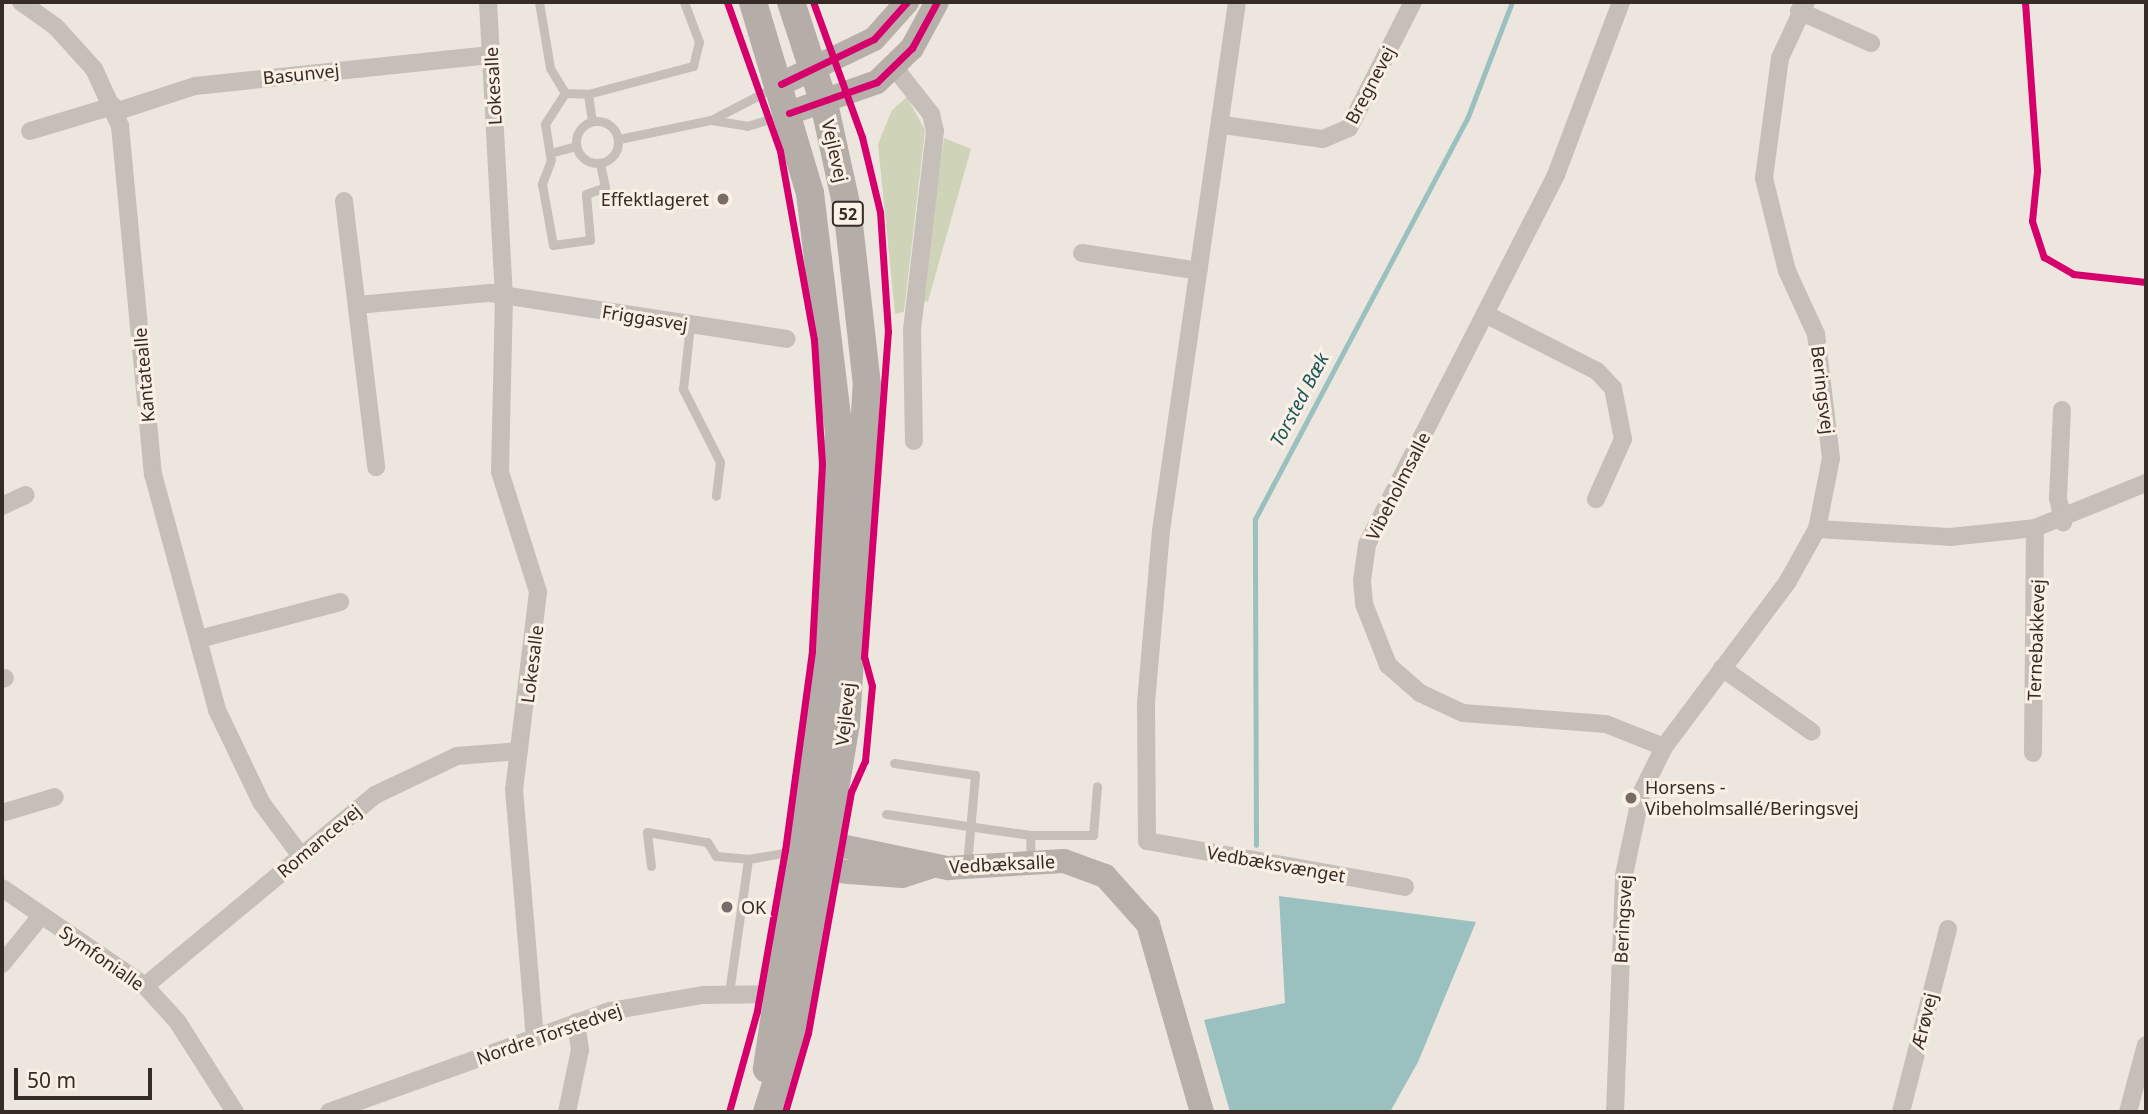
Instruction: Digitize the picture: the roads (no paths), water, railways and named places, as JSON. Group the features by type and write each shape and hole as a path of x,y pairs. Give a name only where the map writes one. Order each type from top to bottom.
{"main road":[{"name":"52","path":"753,2 781,84"},
{"name":"52","path":"791,2 824,103"},
{"name":"Vejlevej","path":"765,1112 776,994 800,852 831,612 839,432 826,283 781,84"},
{"name":"Vejlevej","path":"765,1112 797,1018 825,856 848,698 867,385 858,267 824,103"}],"street":[{"name":"Kantatealle","path":"21,2 80,52 114,109 153,474 217,710 242,768 301,856"},
{"name":"Lokesalle","path":"488,2 504,296 500,472 530,559 539,612 514,789 535,1037"},
{"name":"Vejlevej","path":"781,84 874,39 907,2"},
{"name":"Vejlevej","path":"789,113 860,91 894,67 937,2"},
{"path":"1082,253 1199,271 1223,125 1237,2"},
{"name":"Bregnevej","path":"1223,125 1323,139 1349,128 1413,2"},
{"name":"Vibeholmsalle","path":"1621,2 1556,175 1367,545 1364,604 1388,665 1420,693 1463,713 1606,724 1664,747"},
{"name":"Beringsvej","path":"1615,1112 1626,864 1641,794 1664,747 1788,581 1817,529 1831,458 1816,334 1787,271 1764,178 1780,58 1803,6 1871,43"},
{"name":"Basunvej","path":"114,109 195,86 492,55"},
{"path":"894,67 931,114 934,131 912,330 914,441"},
{"path":"30,131 114,109"},
{"path":"344,201 376,467"},
{"name":"Vedbæksvænget","path":"1199,271 1161,531 1146,703 1147,841 1405,887"},
{"path":"357,305 504,296"},
{"name":"Friggasvej","path":"504,296 786,338"},
{"path":"1485,314 1597,371 1613,388 1623,439 1596,499"},
{"path":"2062,410 2058,498 2063,522"},
{"path":"1817,529 1950,537 2035,528 2063,522 2146,483"},
{"path":"2,506 26,495"},
{"name":"Ternebakkevej","path":"2033,753 2035,528"},
{"path":"199,639 340,602"},
{"path":"1722,668 1812,732"},
{"name":"Romancevej","path":"145,986 301,856 405,777 457,756 519,751"},
{"path":"2,813 55,797"},
{"path":"800,852 825,856"},
{"name":"Vedbæksalle","path":"825,856 902,876 930,867 1031,861 1064,861 1105,876 1137,905 1158,949 1202,1112"},
{"name":"Symfonialle","path":"2,888 40,917 145,986 177,1021 235,1112"},
{"path":"2,964 40,917"},
{"name":"Ærøvej","path":"1901,1112 1948,929"},
{"name":"Nordre Torstedvej","path":"329,1112 576,1022 653,1001 729,993 776,994"},
{"path":"567,1112 580,1050 576,1022"},
{"path":"2128,1112 2146,1045"}],"lane":[{"path":"538,2 550,68 565,93"},
{"path":"600,163 605,187 586,194 590,240 556,247 548,237 542,184 550,153 547,112 565,93 587,94 693,66 699,42 684,2"},
{"name":"Vejlevej","path":"619,139 711,120 781,84"},
{"path":"587,94 592,121"},
{"name":"Vejlevej","path":"711,120 747,126 789,113"},
{"path":"592,121 610,124 619,139 614,155 600,163 585,159 576,146 583,126 592,121"},
{"path":"550,153 576,146"},
{"path":"690,325 683,389 720,462 716,496"},
{"path":"894,763 975,775 966,866"},
{"path":"886,814 1030,835 1093,835 1097,786"},
{"path":"651,866 647,832 707,842 716,856 748,859 800,852"},
{"path":"1030,835 1031,861"},
{"path":"729,993 748,859"}],"water":[{"path":"1279,896 1476,922 1418,1062 1390,1112 1230,1112 1204,1020 1285,1003"}],"waterway":[{"name":"Torsted Bæk","path":"1256,845 1255,519 1467,119 1512,2"}],"place":[{"name":"Effektlageret","path":"723,199"},
{"name":"Horsens - Vibeholmsallé/Beringsvej","path":"1631,798"},
{"name":"OK","path":"727,907"}]}
